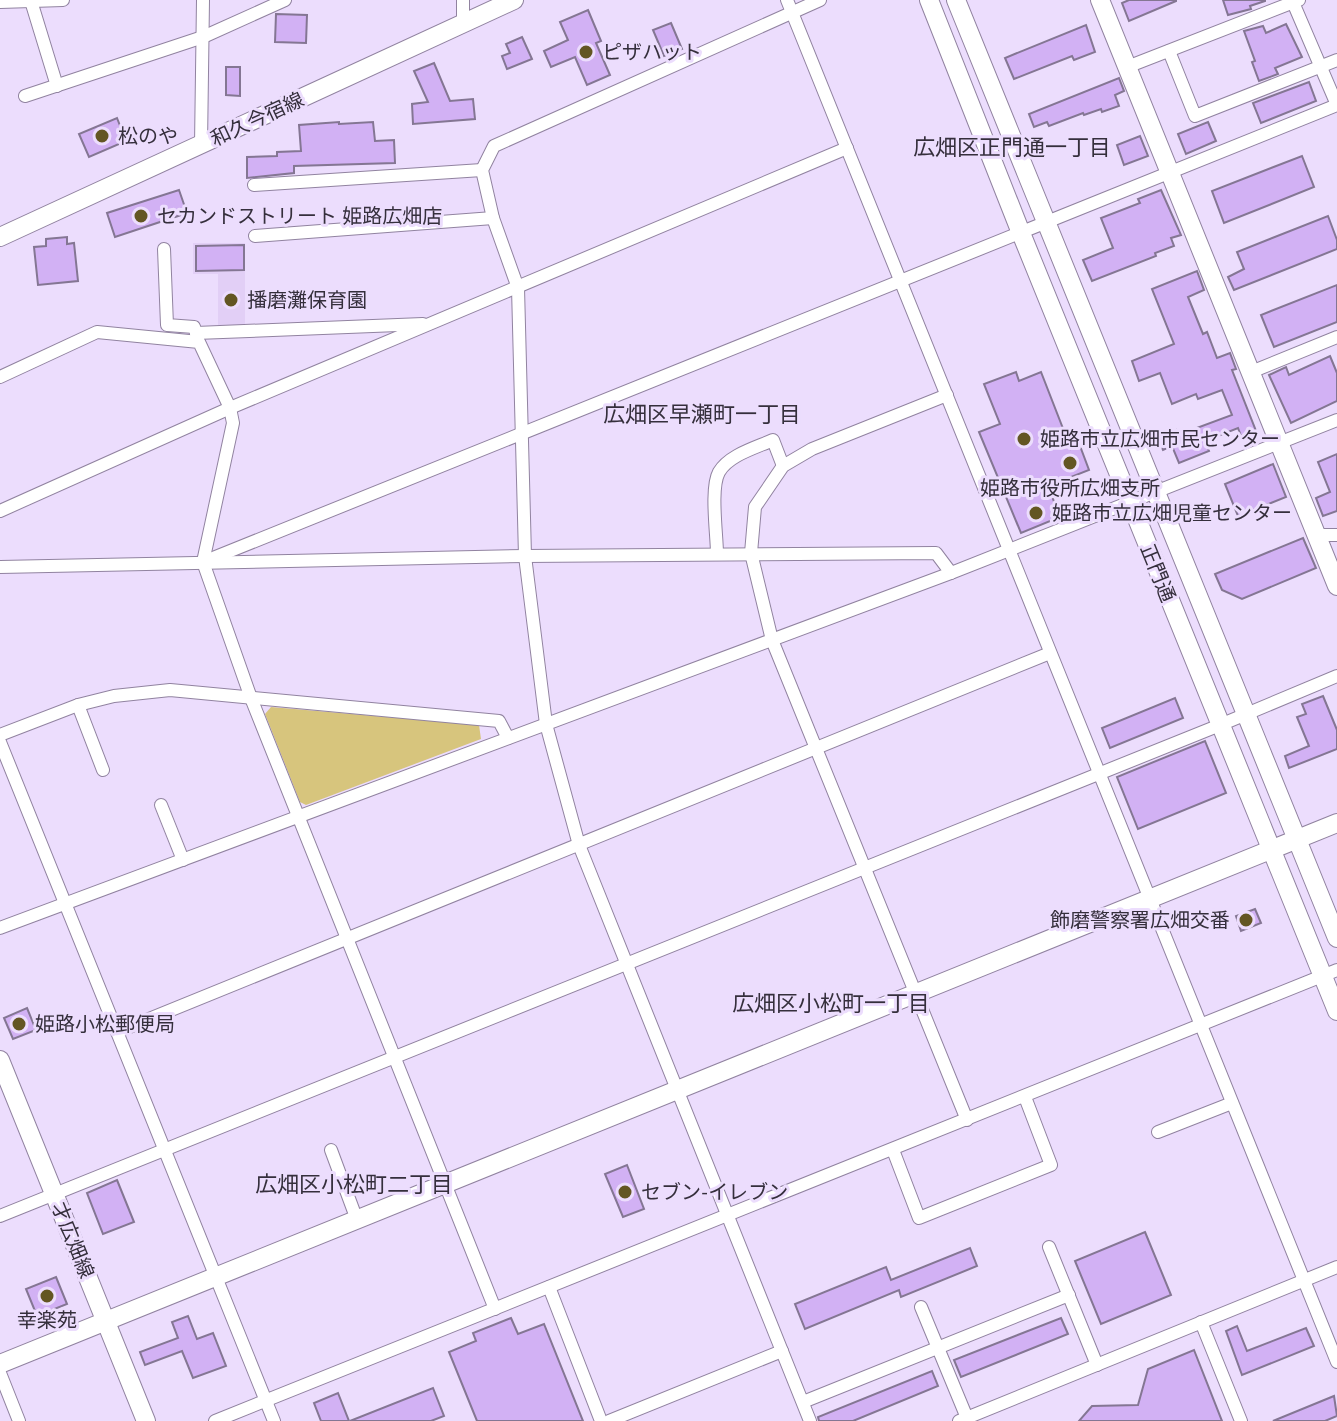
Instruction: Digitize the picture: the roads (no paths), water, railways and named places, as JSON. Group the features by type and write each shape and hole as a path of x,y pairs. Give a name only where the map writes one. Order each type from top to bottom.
{"street":[{"path":"0,2 63,0"},
{"path":"201,145 203,0"},
{"path":"25,96 203,37 285,0"},
{"path":"463,0 463,23"},
{"name":"和久今宿線","path":"0,237 514,0"},
{"path":"810,1421 579,845 546,724 525,556 518,288 493,218 482,170 494,146 790,6 820,0"},
{"name":"正門通","path":"929,0 1220,725 1272,850 1330,973 1337,1011"},
{"name":"正門通","path":"956,0 1337,938"},
{"path":"1100,0 1337,586"},
{"path":"31,1 57,86"},
{"path":"203,562 1337,105 1295,1 1127,67"},
{"path":"790,6 1337,1362"},
{"path":"1169,51 1195,116 1337,60"},
{"path":"0,511 230,408 847,148"},
{"path":"254,185 482,170"},
{"path":"255,236 493,218"},
{"path":"164,249 167,325 194,327 230,408 233,423 203,562 251,698 495,1309"},
{"path":"0,377 97,332 198,338 434,324"},
{"path":"1251,372 1337,337"},
{"path":"947,395 812,449 783,466 755,507 751,553 772,640 967,1120"},
{"path":"0,928 951,573 1337,420"},
{"path":"717,554 715,482 720,470 736,457 773,440 783,466"},
{"path":"1316,535 1337,535"},
{"path":"0,567 525,556 936,553 951,573"},
{"path":"117,1032 1050,653"},
{"path":"0,1216 1337,676"},
{"path":"0,735 78,705 114,696 170,690 499,721 508,738"},
{"path":"78,705 103,770"},
{"path":"0,742 274,1421"},
{"path":"161,805 183,860"},
{"path":"0,1364 1337,823"},
{"path":"215,1421 1330,973"},
{"name":"才広畑線","path":"0,1060 146,1421"},
{"path":"893,1150 919,1218 1007,1183 1051,1165 1025,1097"},
{"path":"1158,1132 1232,1103"},
{"path":"331,1150 357,1220"},
{"path":"1049,1247 1097,1365"},
{"path":"921,1307 963,1419 1337,1267"},
{"path":"549,1287 601,1421"},
{"path":"803,1402 1069,1295"},
{"path":"1201,1322 1241,1421"},
{"path":"609,1421 782,1351"},
{"path":"0,1373 19,1421"}],"place":[{"name":"ピザハット","path":"586,52"},
{"name":"松のや","path":"102,136"},
{"name":"セカンドストリート 姫路広畑店","path":"141,216"},
{"name":"播磨灘保育園","path":"231,300"},
{"name":"姫路市立広畑市民センター","path":"1024,439"},
{"name":"姫路市役所広畑支所","path":"1070,463"},
{"name":"姫路市立広畑児童センター","path":"1036,513"},
{"name":"飾磨警察署広畑交番","path":"1246,920"},
{"name":"姫路小松郵便局","path":"19,1024"},
{"name":"セブン-イレブン","path":"625,1192"},
{"name":"幸楽苑","path":"47,1296"}],"district":[{"name":"広畑区正門通一丁目","path":"1012,147"},
{"name":"広畑区早瀬町一丁目","path":"702,414"},
{"name":"広畑区小松町一丁目","path":"831,1003"},
{"name":"広畑区小松町二丁目","path":"354,1184"}]}
